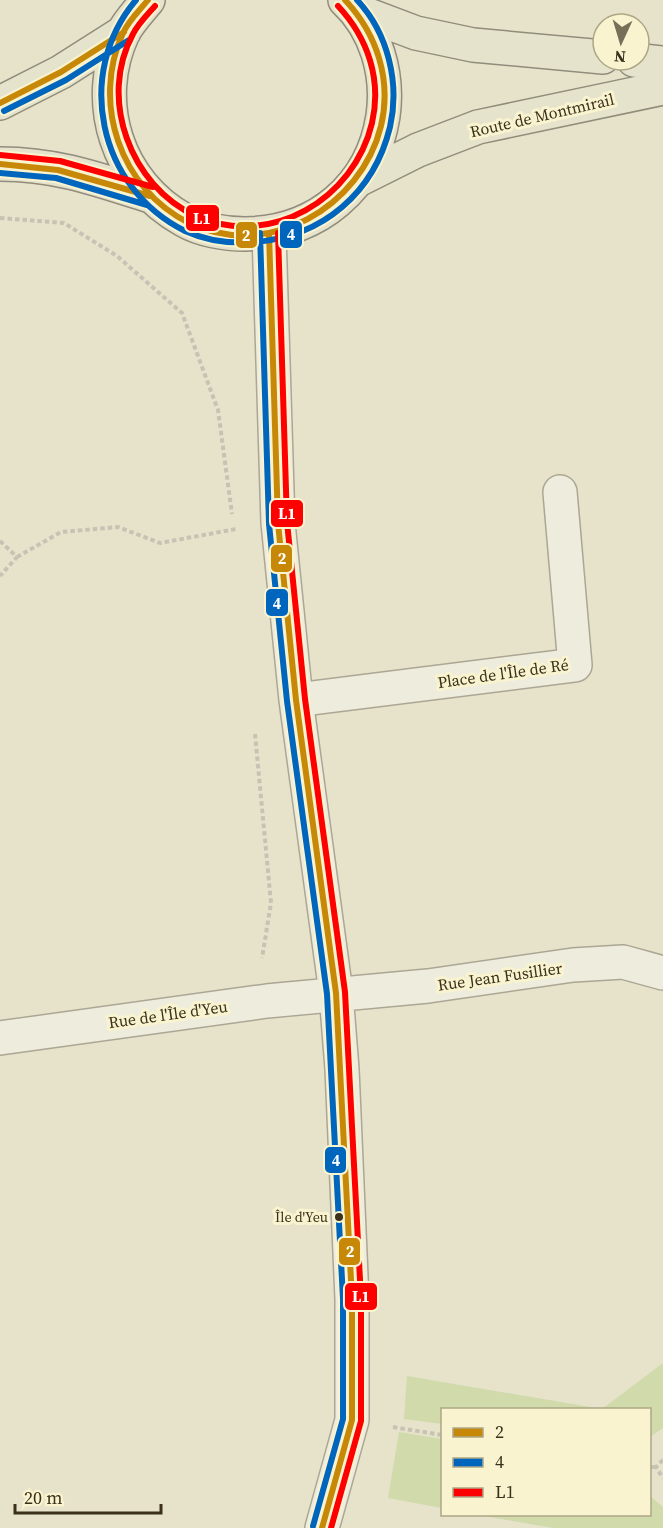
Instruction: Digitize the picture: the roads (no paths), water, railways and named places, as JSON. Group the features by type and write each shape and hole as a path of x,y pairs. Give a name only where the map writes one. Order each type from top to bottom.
{"main road":[{"path":"148,0 124,32 110,74 110,120 124,161 150,196"},
{"path":"350,5 416,33 472,45 591,56"},
{"path":"0,164 24,164 74,171 150,196 185,221 226,234 270,233 303,224 333,205 358,180 379,140 386,94 378,49 350,5"},
{"path":"0,102 62,72 124,32"},
{"name":"Route de Montmirail","path":"358,180 418,150 478,127 663,88"}],"street":[{"path":"270,233 278,523 296,700 336,993 342,1069 352,1299 352,1420 322,1528"},
{"name":"Place de l'Île de Ré","path":"296,700 575,665 560,492"},
{"name":"Rue Jean Fusillier","path":"336,993 428,986 573,965 623,962 663,973"},
{"name":"Rue de l'Île d'Yeu","path":"0,1038 336,993"}],"place":[{"name":"Île d'Yeu","path":"339,1217"}]}
